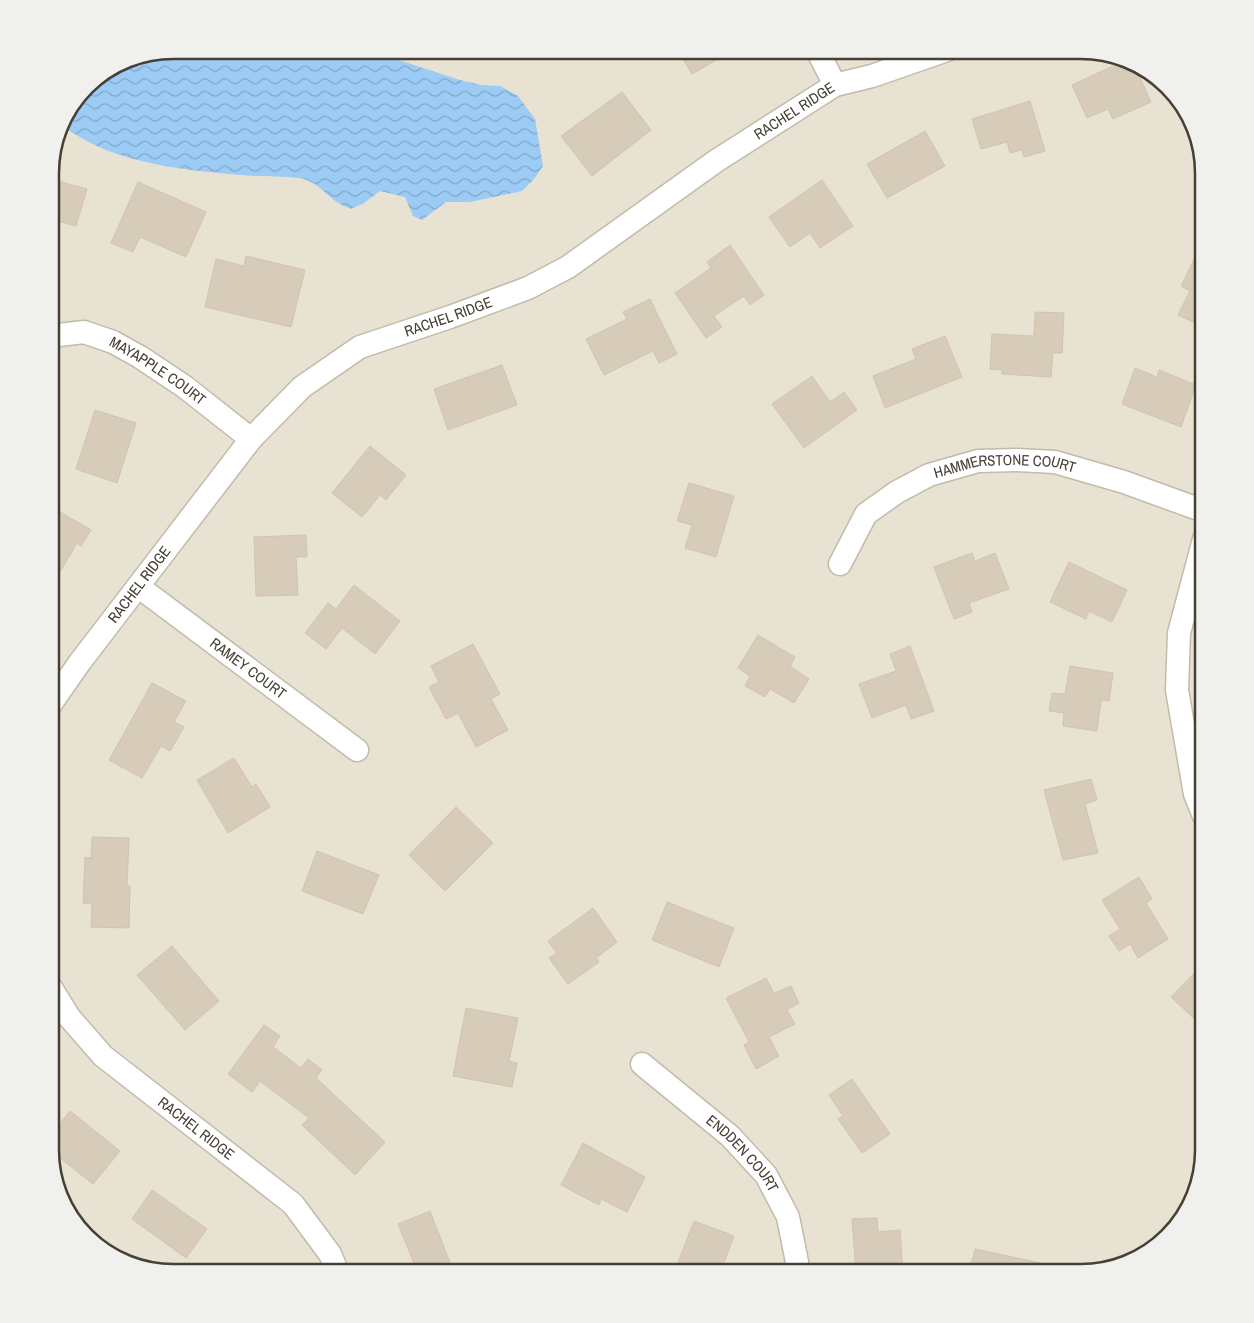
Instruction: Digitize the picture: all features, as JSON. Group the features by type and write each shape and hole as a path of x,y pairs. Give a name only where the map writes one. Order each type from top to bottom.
{"street":[{"path":"822,59 836,85"},
{"name":"RACHEL RIDGE","path":"59,692 80,662 252,439 302,387 360,347 450,317 528,288 568,267 716,160 836,85 872,76 921,59"},
{"name":"MAYAPPLE COURT","path":"59,335 84,332 113,342 140,357 185,387 252,439"},
{"name":"HAMMERSTONE COURT","path":"840,564 866,514 897,492 929,475 978,461 1017,460 1055,462 1124,482 1195,508"},
{"path":"1195,573 1179,633 1177,690 1195,794"},
{"name":"RAMEY COURT","path":"139,586 357,750"},
{"name":"RACHEL RIDGE","path":"59,1001 69,1017 103,1056 293,1204 330,1254 334,1264"},
{"name":"ENDDEN COURT","path":"642,1064 730,1136 766,1175 788,1217 797,1264"}],"shaded area":[{"path":"1089,59 1104,61 1132,70 1151,82 1167,97 1184,122 1193,150 1195,165 1195,1158 1193,1173 1184,1201 1172,1220 1157,1236 1125,1256 1089,1264 165,1264 150,1262 122,1253 103,1241 87,1226 67,1194 59,1158 59,165 63,143 70,122 82,103 92,92 122,70 158,60"}],"water":[{"path":"172,59 396,59 460,80 481,85 500,86 518,96 535,119 543,166 522,191 470,202 446,202 422,220 413,216 405,197 380,191 364,203 351,209 332,199 311,182 299,178 204,172 152,164 103,149 68,129 82,103 97,87 109,78 122,70 143,63"}],"building":[{"path":"683,59 718,59 692,74"},
{"path":"1116,65 1139,74 1151,102 1113,119 1108,109 1087,118 1072,85"},
{"path":"622,92 651,130 592,176 561,136"},
{"path":"1030,101 1045,151 1024,157 1022,150 1010,153 1007,142 981,149 972,119"},
{"path":"925,131 945,166 887,198 867,164"},
{"path":"822,180 853,226 820,248 810,233 790,247 769,217"},
{"path":"59,181 87,189 76,226 59,221"},
{"path":"138,182 206,212 186,257 140,237 133,252 111,243"},
{"path":"730,245 764,295 750,305 744,296 714,316 722,327 706,338 675,293 711,268 707,262"},
{"path":"246,256 305,270 291,327 205,307 216,259 244,266"},
{"path":"1195,257 1195,323 1178,315 1190,291 1181,286"},
{"path":"650,299 677,354 659,363 653,351 604,375 586,339 627,319 623,312"},
{"path":"1035,312 1064,313 1062,353 1053,353 1051,377 1002,374 1002,370 990,369 992,334 1034,336"},
{"path":"945,336 962,377 885,408 873,376 916,359 912,349"},
{"path":"502,365 517,405 448,430 434,389"},
{"path":"1135,368 1157,377 1159,370 1195,385 1181,427 1122,404"},
{"path":"812,376 830,402 844,392 857,410 804,448 772,404"},
{"path":"95,410 136,423 117,483 76,469"},
{"path":"370,446 406,475 386,500 380,495 362,517 332,493"},
{"path":"689,483 734,496 716,557 685,548 692,525 677,521"},
{"path":"59,511 91,530 81,546 77,543 59,574"},
{"path":"306,535 307,557 296,557 298,595 256,596 254,537"},
{"path":"972,553 975,561 995,553 1009,589 969,603 972,612 954,619 934,567"},
{"path":"1069,562 1127,590 1112,622 1089,611 1086,619 1050,602"},
{"path":"354,585 400,621 375,654 342,628 326,649 305,633 328,603 336,609"},
{"path":"758,635 795,657 790,666 809,679 794,703 770,689 765,697 745,686 750,676 738,668"},
{"path":"473,644 500,694 491,699 508,730 476,747 458,713 446,719 429,687 439,682 431,666"},
{"path":"910,646 934,711 911,719 906,705 872,718 859,684 896,671 890,654"},
{"path":"1070,666 1113,673 1109,701 1101,700 1097,731 1063,726 1064,713 1049,711 1052,693 1065,694"},
{"path":"152,683 186,701 174,722 184,727 170,751 161,746 142,778 109,760"},
{"path":"234,758 252,787 256,784 270,807 228,833 197,780"},
{"path":"1091,779 1097,800 1085,804 1098,853 1063,860 1044,790"},
{"path":"456,807 493,843 445,891 409,855"},
{"path":"92,837 129,838 127,886 130,886 129,928 91,927 92,904 83,903 85,857 91,858"},
{"path":"317,851 379,875 363,914 302,891"},
{"path":"1139,877 1152,899 1146,903 1168,939 1138,958 1130,944 1119,951 1109,936 1120,929 1102,900"},
{"path":"667,902 734,928 719,967 652,940"},
{"path":"593,908 617,942 596,958 599,962 568,984 549,958 557,953 548,941"},
{"path":"172,946 219,1001 185,1030 137,975"},
{"path":"1195,972 1195,1020 1171,997"},
{"path":"766,978 774,993 791,986 799,1003 787,1010 795,1024 769,1037 779,1056 756,1069 744,1045 749,1042 726,998"},
{"path":"466,1008 518,1018 509,1061 517,1063 512,1087 453,1076"},
{"path":"264,1025 280,1036 273,1047 301,1068 308,1059 322,1070 316,1078 385,1142 355,1175 302,1125 309,1118 260,1081 252,1092 228,1074"},
{"path":"852,1079 890,1134 862,1153 838,1119 843,1116 829,1095"},
{"path":"70,1111 120,1151 93,1184 59,1157 59,1125"},
{"path":"583,1143 645,1177 627,1212 601,1199 599,1205 561,1185"},
{"path":"152,1190 207,1229 186,1258 132,1219"},
{"path":"430,1211 451,1264 414,1264 398,1224"},
{"path":"877,1218 878,1232 900,1230 902,1264 855,1264 852,1219"},
{"path":"694,1221 734,1236 723,1264 677,1264"},
{"path":"975,1249 1045,1264 971,1264"}]}
